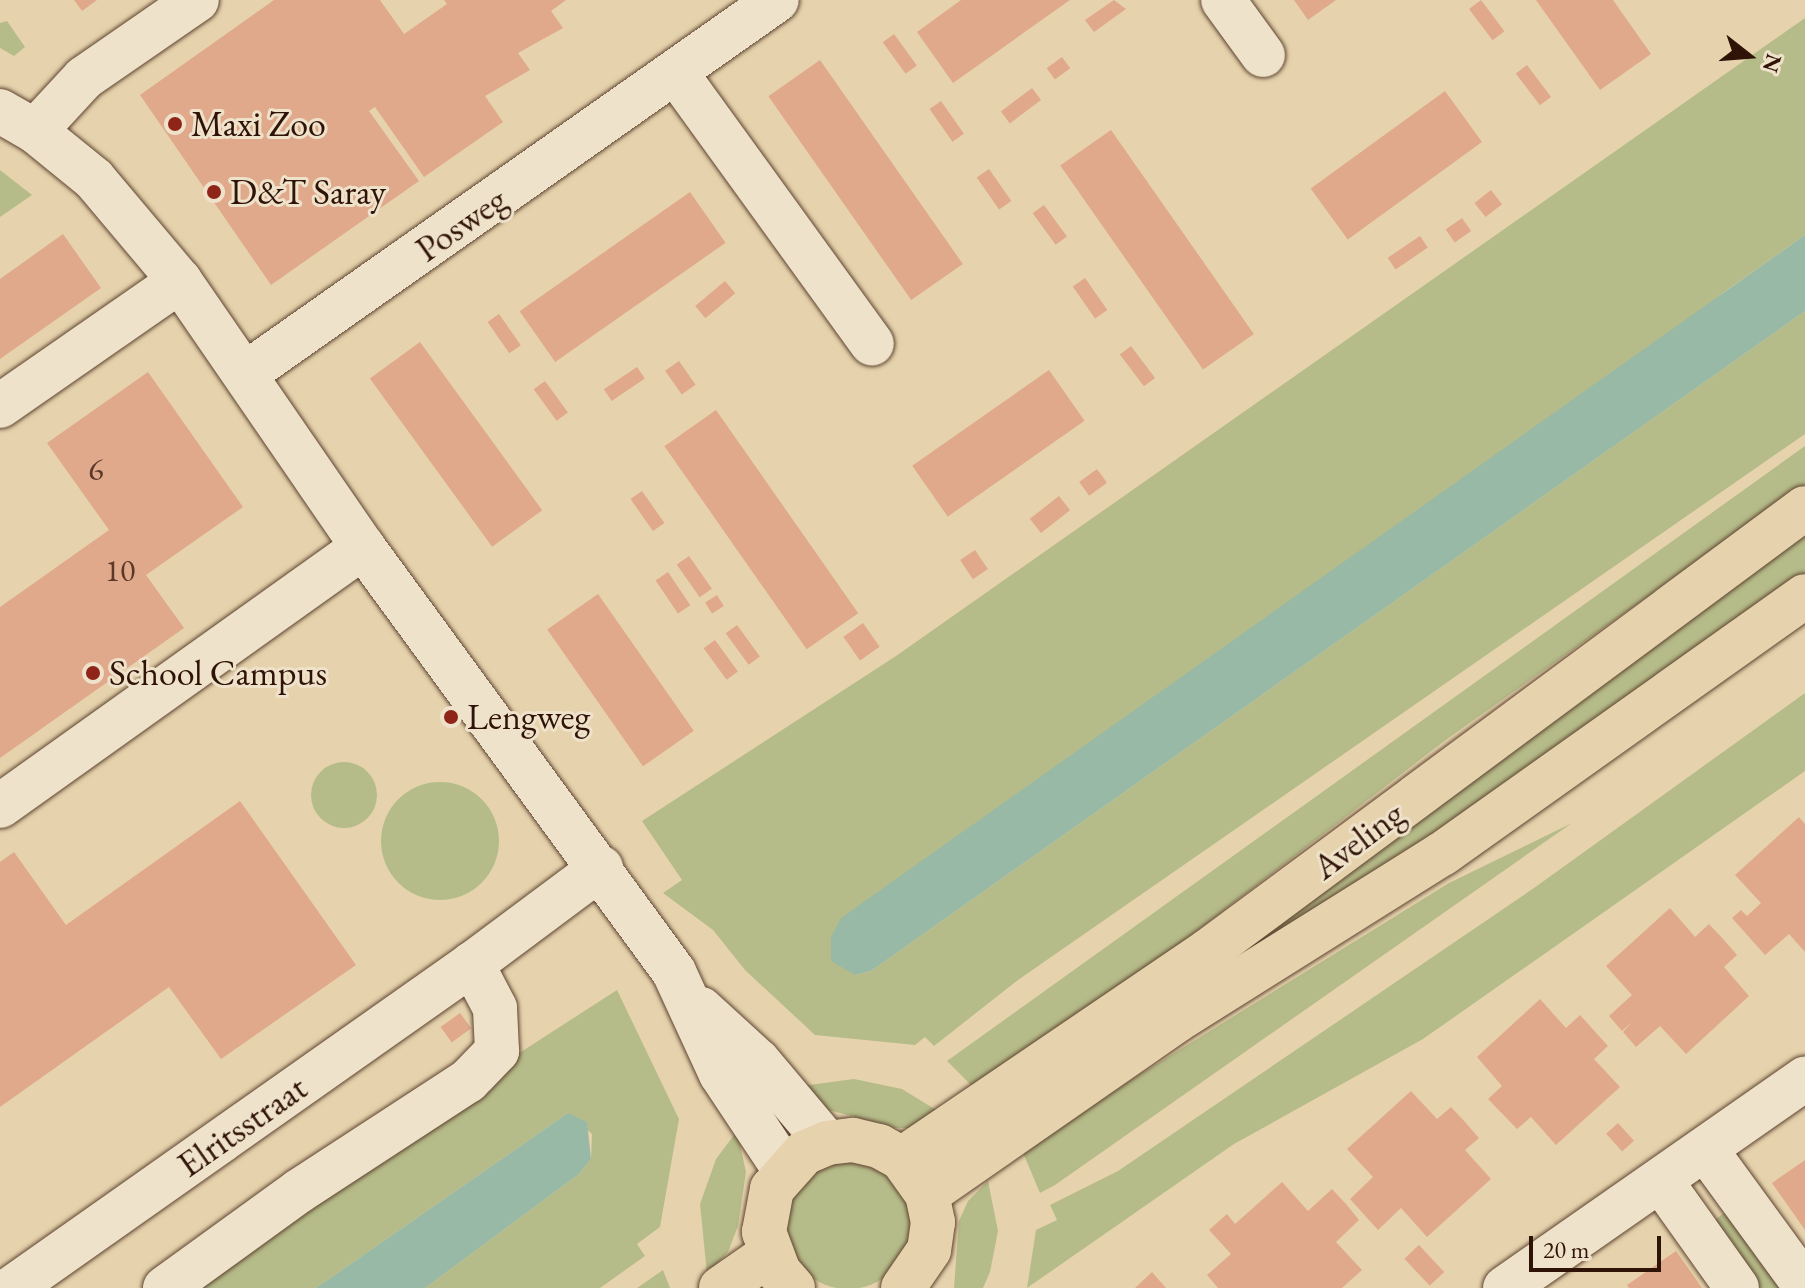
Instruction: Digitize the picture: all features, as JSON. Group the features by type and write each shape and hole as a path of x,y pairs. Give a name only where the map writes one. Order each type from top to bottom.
{"main road":[{"name":"Aveling","path":"902,1159 1208,951 1805,508"},
{"name":"Aveling","path":"927,1194 1177,1020 1442,854 1805,596"},
{"path":"721,1288 786,1279 766,1210 784,1169 827,1143 853,1140 902,1159 927,1194 933,1222 929,1250 915,1284"}],"street":[{"path":"197,0 18,121 94,179 180,281 363,547 601,868 691,999 721,1074 784,1169"},
{"name":"Posweg","path":"245,374 777,0"},
{"path":"1223,0 1263,55"},
{"path":"676,73 872,344"},
{"path":"0,406 180,281"},
{"path":"0,806 363,547"},
{"name":"Elritsstraat","path":"12,1288 472,964 601,868"},
{"path":"165,1288 299,1191 468,1081 497,1051 495,1008 472,964"},
{"path":"691,999 758,1061 827,1143"},
{"path":"1505,1288 1805,1079"},
{"path":"1706,1150 1805,1286"},
{"path":"1661,1181 1737,1288"}],"shaded area":[{"path":"1805,18 1805,235 1724,292 855,975 871,971 1805,311 1805,434 1018,980 934,1046 925,1037 915,1045 815,1035 745,970 713,930 663,893 682,880 642,821 896,656"},
{"path":"7,21 25,47 14,56 0,48 0,23"},
{"path":"0,170 32,195 0,217"},
{"path":"1805,235 1805,311 871,971 855,975 831,961 831,937 841,918"},
{"path":"1805,446 1805,485 1447,739 982,1096 947,1061"},
{"path":"1805,523 1805,578 1380,871 1131,1020"},
{"path":"1805,693 1805,771 1423,1039 1234,1144 1027,1288 1036,1230 1057,1220 1050,1205 1118,1171 1534,888"},
{"path":"338,762 350,762 362,767 372,777 377,795 375,808 362,823 350,828 338,828 326,823 316,813 311,801 311,789 316,777 326,767"},
{"path":"440,782 463,786 482,799 495,818 499,841 495,864 482,883 463,896 440,900 417,896 398,883 385,864 381,841 385,818 398,799 417,786"},
{"path":"1572,823 1040,1193 1021,1148 1449,883"},
{"path":"617,990 679,1119 660,1227 637,1244 645,1256 600,1288 425,1288 579,1174 591,1159 592,1134 568,1113 316,1288 202,1288 510,1059"},
{"path":"854,1079 902,1089 946,1116 921,1128 896,1128 825,1109 801,1086"},
{"path":"568,1113 587,1122 591,1159 579,1174 425,1288 316,1288"},
{"path":"737,1131 746,1172 738,1226 728,1252 707,1274 700,1204 716,1159"},
{"path":"848,1163 872,1168 893,1181 906,1202 911,1226 906,1250 893,1271 872,1284 848,1289 824,1284 803,1271 790,1250 785,1226 790,1202 803,1181 824,1168"},
{"path":"988,1181 998,1231 990,1272 983,1288 954,1288 959,1221 968,1201"},
{"path":"1732,1207 1790,1288 1753,1288 1708,1225"},
{"path":"663,1270 670,1288 637,1288"}],"building":[{"path":"74,0 97,0 82,11"},
{"path":"274,0 380,0 404,34 447,4 444,0 566,0 551,11 563,28 518,53 530,70 485,96 503,122 424,177 375,107 369,111 419,181 271,285 140,95"},
{"path":"961,0 1070,0 953,83 917,32"},
{"path":"1114,0 1126,9 1094,32 1085,20"},
{"path":"1294,0 1336,0 1308,20"},
{"path":"1481,0 1504,31 1492,40 1469,9"},
{"path":"1536,0 1613,0 1651,54 1600,90"},
{"path":"894,34 917,66 906,74 883,42"},
{"path":"1062,57 1070,68 1055,79 1047,68"},
{"path":"820,60 963,264 911,300 768,96"},
{"path":"1527,65 1551,97 1540,105 1516,73"},
{"path":"1032,88 1041,100 1010,123 1001,111"},
{"path":"1445,91 1482,142 1348,240 1311,189"},
{"path":"941,101 964,134 952,142 930,109"},
{"path":"1111,130 1254,334 1203,370 1060,166"},
{"path":"989,169 1011,201 999,210 977,178"},
{"path":"1491,190 1502,204 1486,217 1474,203"},
{"path":"690,192 726,243 555,362 520,311"},
{"path":"1044,205 1067,237 1056,245 1033,213"},
{"path":"1462,218 1471,231 1455,243 1446,229"},
{"path":"63,234 101,288 0,359 0,279"},
{"path":"1420,236 1428,248 1395,269 1388,258"},
{"path":"1085,278 1107,310 1095,319 1073,287"},
{"path":"725,281 735,293 705,318 695,306"},
{"path":"499,314 521,345 509,353 488,322"},
{"path":"420,342 542,510 492,547 370,378"},
{"path":"1131,346 1155,378 1144,386 1120,354"},
{"path":"679,361 696,385 682,395 665,371"},
{"path":"637,367 645,379 612,401 604,389"},
{"path":"1049,370 1085,421 948,517 912,466"},
{"path":"148,372 243,507 146,575 184,628 0,758 0,607 109,530 47,443"},
{"path":"545,381 568,413 557,421 534,389"},
{"path":"716,410 858,613 807,649 664,446"},
{"path":"1097,469 1107,483 1089,496 1079,482"},
{"path":"642,491 664,523 653,531 631,499"},
{"path":"1059,496 1070,510 1041,533 1030,519"},
{"path":"975,550 988,569 973,579 960,560"},
{"path":"689,556 712,589 700,597 677,565"},
{"path":"668,572 690,605 678,614 656,580"},
{"path":"598,594 694,731 643,766 547,630"},
{"path":"717,595 724,606 712,613 705,602"},
{"path":"863,623 880,647 860,661 843,637"},
{"path":"737,625 760,657 749,665 726,633"},
{"path":"715,640 738,672 727,680 704,648"},
{"path":"240,801 356,965 221,1059 169,987 0,1107 0,862 14,852 66,925"},
{"path":"1799,817 1805,824 1805,952 1789,934 1765,955 1732,918 1741,910 1747,916 1761,903 1735,875"},
{"path":"1670,908 1695,937 1709,924 1724,940 1737,955 1724,967 1749,996 1686,1054 1660,1026 1636,1047 1623,1032 1632,1022 1622,1031 1609,1016 1632,995 1606,966"},
{"path":"1540,999 1566,1028 1580,1015 1608,1046 1594,1059 1620,1087 1556,1145 1531,1117 1517,1129 1488,1099 1502,1086 1477,1057"},
{"path":"460,1013 471,1028 452,1042 441,1027"},
{"path":"1411,1091 1437,1119 1451,1107 1465,1122 1479,1138 1465,1150 1491,1179 1427,1237 1401,1208 1378,1230 1350,1199 1373,1177 1347,1149"},
{"path":"1618,1123 1634,1141 1622,1152 1606,1134"},
{"path":"1805,1160 1805,1230 1772,1183"},
{"path":"1282,1182 1308,1211 1332,1189 1346,1204 1359,1220 1336,1242 1362,1270 1342,1288 1218,1288 1207,1275 1231,1254 1209,1230 1227,1214 1235,1224"},
{"path":"1419,1245 1444,1272 1430,1286 1404,1259"},
{"path":"1676,1251 1702,1288 1629,1288 1627,1285"},
{"path":"1152,1272 1166,1288 1135,1288"}],"place":[{"name":"Maxi Zoo","path":"175,124"},
{"name":"D&T Saray","path":"214,192"},
{"name":"School Campus","path":"93,673"},
{"name":"Lengweg","path":"451,717"}]}
